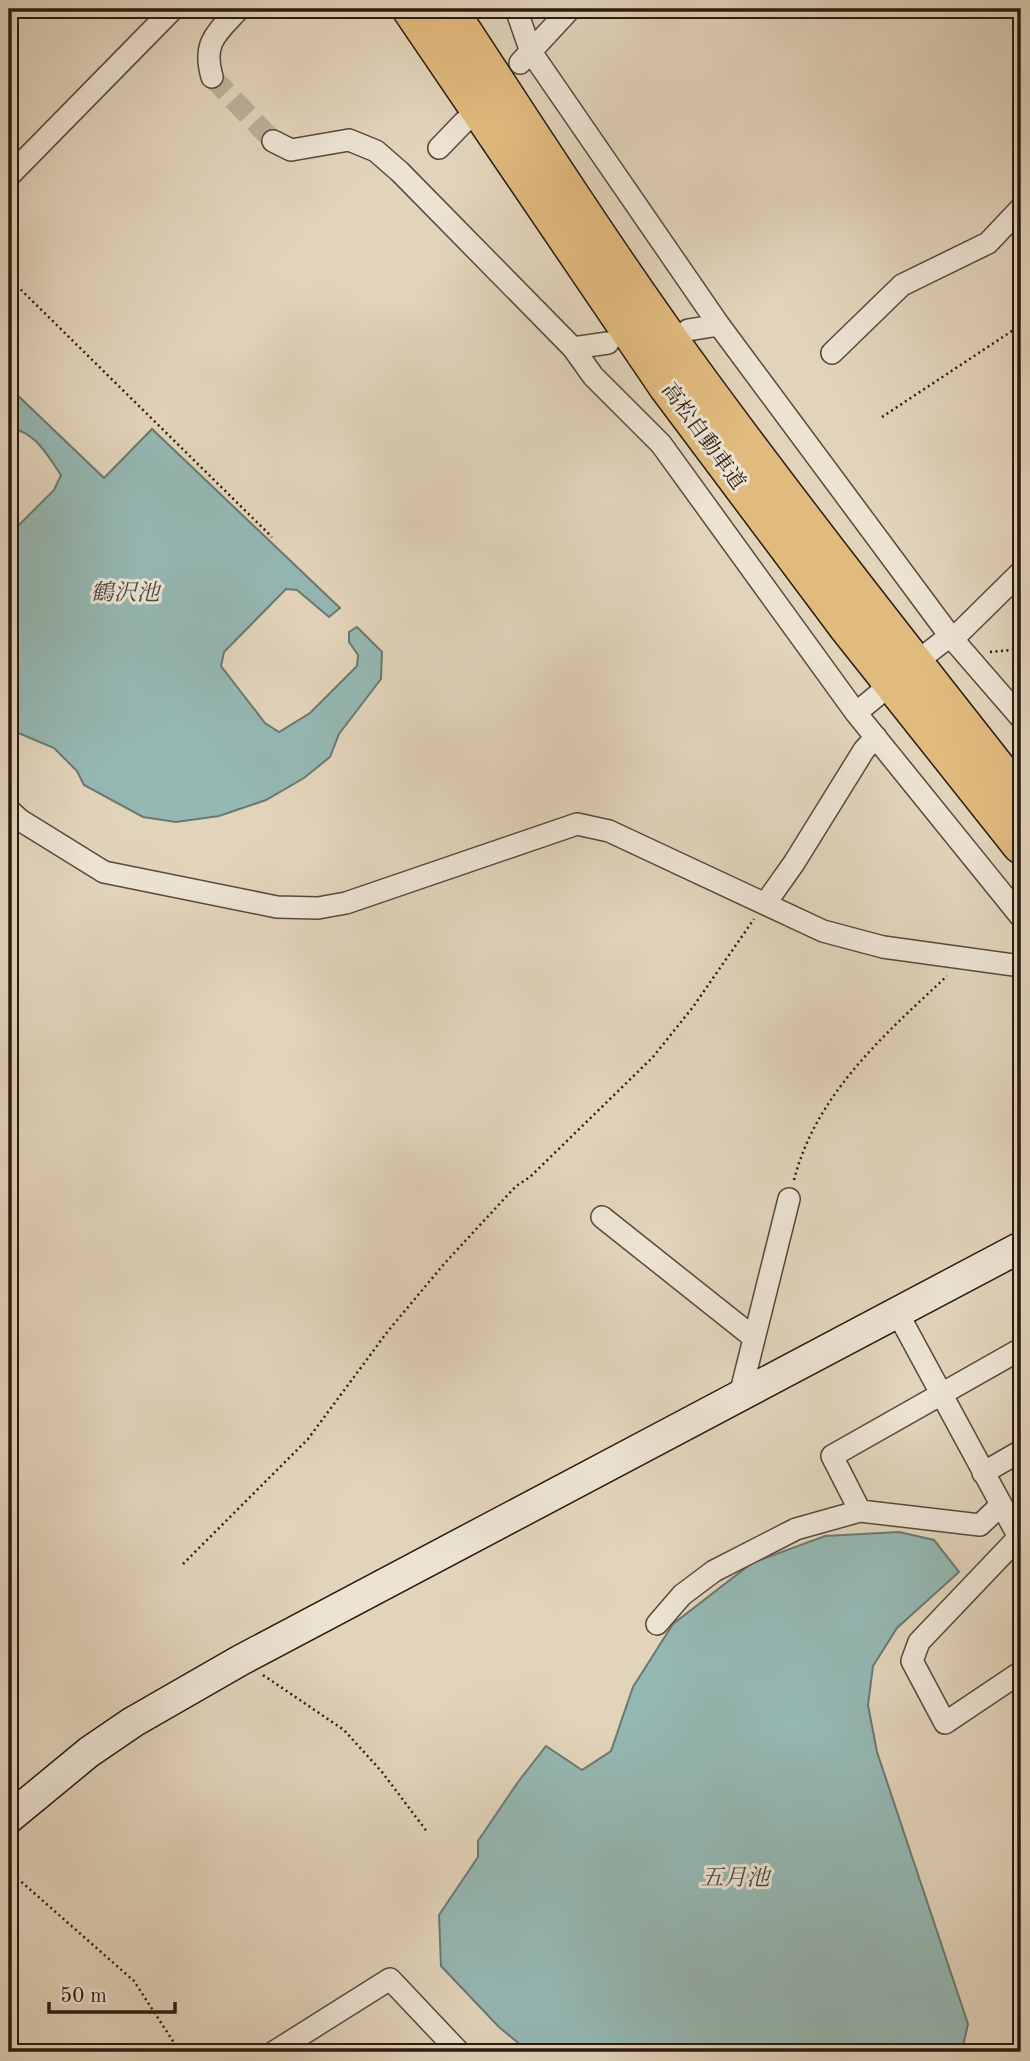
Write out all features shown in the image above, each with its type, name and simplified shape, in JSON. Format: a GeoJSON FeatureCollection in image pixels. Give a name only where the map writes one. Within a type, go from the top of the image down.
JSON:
{"type":"FeatureCollection","features":[{"type":"Feature","properties":{"kind":"highway","name":"高松自動車道"},"geometry":{"type":"LineString","coordinates":[[411,9],[668,387],[847,626],[1021,845]]}},
{"type":"Feature","properties":{"kind":"highway","name":"高松自動車道"},"geometry":{"type":"LineString","coordinates":[[448,9],[701,384],[870,607],[1021,799]]}},
{"type":"Feature","properties":{"kind":"street"},"geometry":{"type":"LineString","coordinates":[[9,176],[173,9]]}},
{"type":"Feature","properties":{"kind":"street"},"geometry":{"type":"LineString","coordinates":[[212,77],[207,60],[214,36],[239,9]]}},
{"type":"Feature","properties":{"kind":"street"},"geometry":{"type":"LineString","coordinates":[[516,9],[525,58],[951,638],[1021,718]]}},
{"type":"Feature","properties":{"kind":"street"},"geometry":{"type":"LineString","coordinates":[[525,58],[570,9]]}},
{"type":"Feature","properties":{"kind":"street"},"geometry":{"type":"LineString","coordinates":[[439,148],[464,122]]}},
{"type":"Feature","properties":{"kind":"street"},"geometry":{"type":"LineString","coordinates":[[273,141],[290,150],[349,140],[376,151],[400,172],[573,348],[593,376],[661,444],[856,713],[1021,918]]}},
{"type":"Feature","properties":{"kind":"street"},"geometry":{"type":"LineString","coordinates":[[832,353],[902,285],[988,243],[1021,208]]}},
{"type":"Feature","properties":{"kind":"street"},"geometry":{"type":"LineString","coordinates":[[688,330],[719,325]]}},
{"type":"Feature","properties":{"kind":"street"},"geometry":{"type":"LineString","coordinates":[[573,348],[608,343]]}},
{"type":"Feature","properties":{"kind":"street"},"geometry":{"type":"LineString","coordinates":[[928,653],[951,638],[1021,572]]}},
{"type":"Feature","properties":{"kind":"street"},"geometry":{"type":"LineString","coordinates":[[856,713],[879,694]]}},
{"type":"Feature","properties":{"kind":"street"},"geometry":{"type":"LineString","coordinates":[[765,904],[794,863],[864,750],[876,737]]}},
{"type":"Feature","properties":{"kind":"street"},"geometry":{"type":"LineString","coordinates":[[9,810],[20,820],[104,872],[277,907],[318,908],[346,903],[578,824],[609,831],[823,931],[883,947],[1021,966]]}},
{"type":"Feature","properties":{"kind":"street"},"geometry":{"type":"LineString","coordinates":[[740,1395],[789,1199]]}},
{"type":"Feature","properties":{"kind":"street"},"geometry":{"type":"LineString","coordinates":[[602,1217],[753,1337]]}},
{"type":"Feature","properties":{"kind":"street"},"geometry":{"type":"LineString","coordinates":[[9,1818],[89,1752],[133,1721],[241,1660],[1021,1247]]}},
{"type":"Feature","properties":{"kind":"street"},"geometry":{"type":"LineString","coordinates":[[897,1312],[1020,1539],[919,1642],[912,1661],[945,1723],[1021,1672]]}},
{"type":"Feature","properties":{"kind":"street"},"geometry":{"type":"LineString","coordinates":[[860,1511],[832,1456],[1021,1349]]}},
{"type":"Feature","properties":{"kind":"street"},"geometry":{"type":"LineString","coordinates":[[984,1473],[1021,1451]]}},
{"type":"Feature","properties":{"kind":"street"},"geometry":{"type":"LineString","coordinates":[[657,1624],[682,1595],[713,1571],[796,1529],[860,1511],[980,1525],[1001,1505]]}},
{"type":"Feature","properties":{"kind":"street"},"geometry":{"type":"LineString","coordinates":[[275,2052],[390,1979],[459,2052]]}},
{"type":"Feature","properties":{"kind":"path"},"geometry":{"type":"LineString","coordinates":[[9,278],[272,537]]}},
{"type":"Feature","properties":{"kind":"path"},"geometry":{"type":"LineString","coordinates":[[883,417],[1021,325]]}},
{"type":"Feature","properties":{"kind":"path"},"geometry":{"type":"LineString","coordinates":[[971,660],[988,652],[1021,649]]}},
{"type":"Feature","properties":{"kind":"path"},"geometry":{"type":"LineString","coordinates":[[183,1564],[308,1439],[388,1331],[444,1264],[516,1186],[530,1177],[653,1057],[693,1007],[765,904]]}},
{"type":"Feature","properties":{"kind":"path"},"geometry":{"type":"LineString","coordinates":[[789,1199],[796,1170],[829,1099],[864,1057],[964,959]]}},
{"type":"Feature","properties":{"kind":"path"},"geometry":{"type":"LineString","coordinates":[[241,1660],[344,1730],[382,1772],[428,1833]]}},
{"type":"Feature","properties":{"kind":"path"},"geometry":{"type":"LineString","coordinates":[[9,1871],[134,1981],[180,2052]]}},
{"type":"Feature","properties":{"kind":"water","name":"鶴沢池"},"geometry":{"type":"Polygon","coordinates":[[[10,388],[104,478],[152,429],[340,608],[329,617],[297,590],[286,589],[224,652],[221,666],[265,723],[279,732],[310,713],[357,666],[358,655],[349,642],[349,632],[357,627],[382,652],[381,679],[339,734],[330,757],[304,778],[266,800],[219,816],[176,822],[143,817],[84,785],[77,771],[54,748],[9,729],[9,535],[54,490],[61,475],[34,439],[9,427],[10,388]]]}},
{"type":"Feature","properties":{"kind":"water","name":"五月池"},"geometry":{"type":"Polygon","coordinates":[[[899,1532],[934,1540],[959,1572],[897,1628],[873,1666],[868,1705],[877,1752],[968,2024],[963,2046],[955,2052],[529,2052],[499,2027],[441,1966],[439,1915],[478,1857],[478,1841],[518,1782],[546,1746],[582,1770],[611,1751],[633,1687],[673,1624],[752,1563],[825,1536],[899,1532]]]}},
{"type":"Feature","properties":{"kind":"tunnel"},"geometry":{"type":"LineString","coordinates":[[212,77],[273,141]]}}]}
